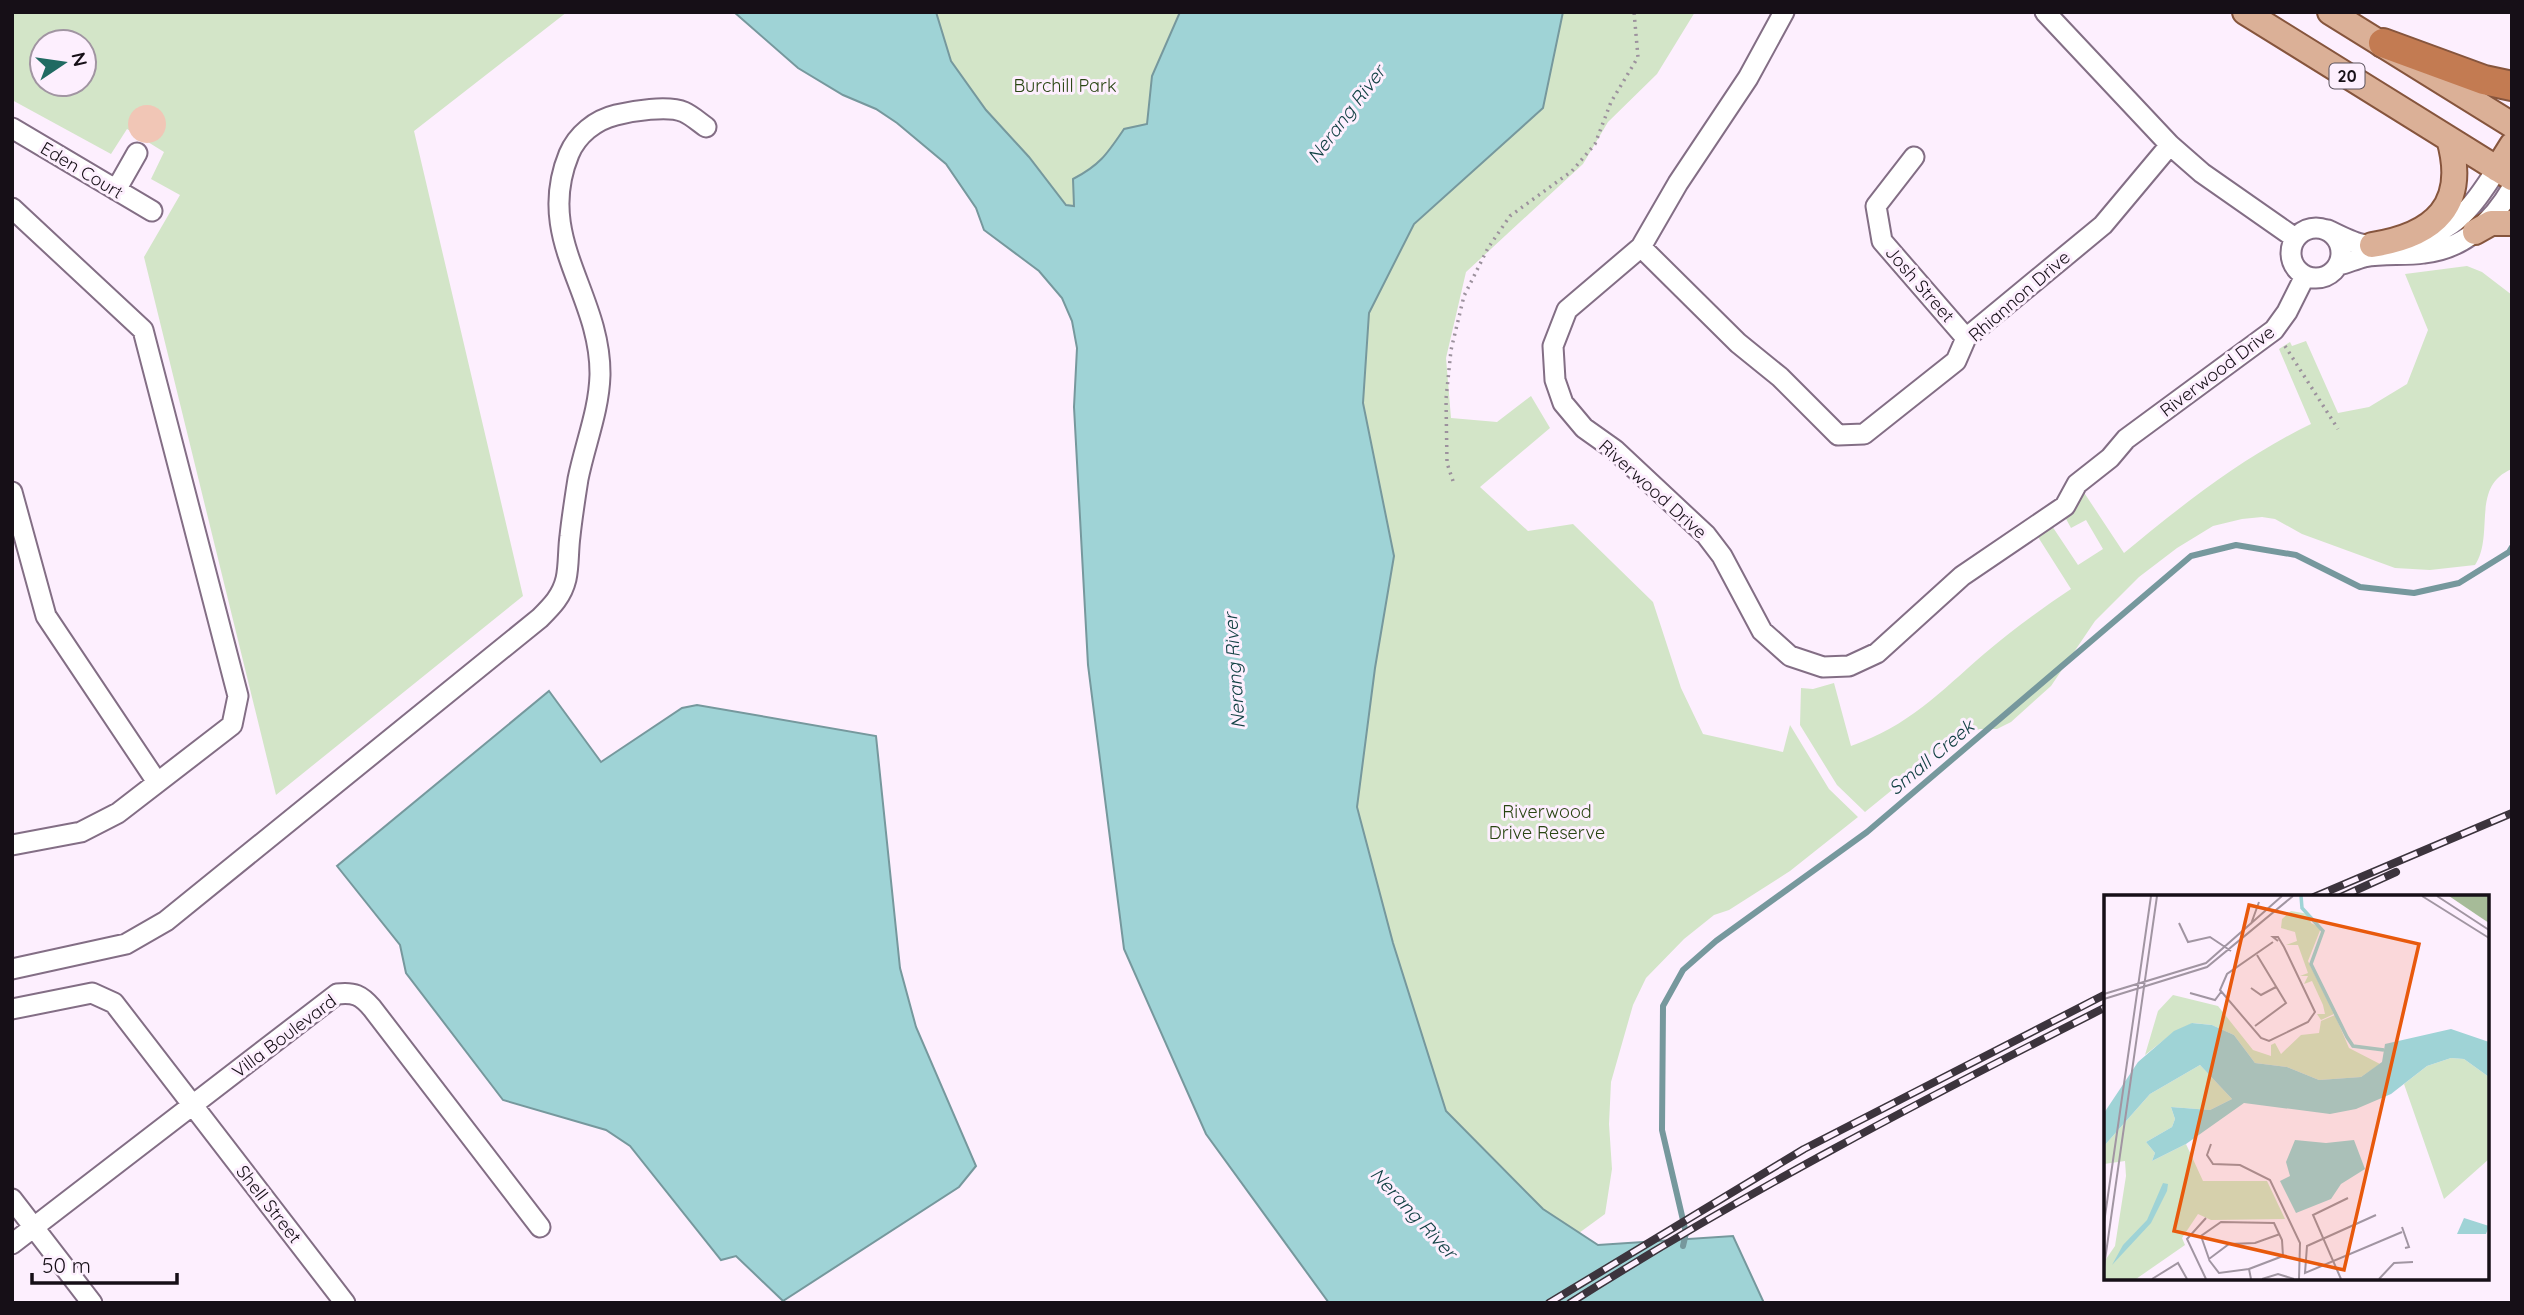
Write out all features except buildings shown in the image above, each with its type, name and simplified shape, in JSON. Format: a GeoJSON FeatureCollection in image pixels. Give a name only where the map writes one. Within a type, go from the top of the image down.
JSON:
{"type":"FeatureCollection","features":[{"type":"Feature","properties":{"kind":"highway"},"geometry":{"type":"LineString","coordinates":[[2383,43],[2484,80],[2512,86]]}},
{"type":"Feature","properties":{"kind":"main road","name":"20"},"geometry":{"type":"LineString","coordinates":[[2245,12],[2507,178]]}},
{"type":"Feature","properties":{"kind":"main road"},"geometry":{"type":"LineString","coordinates":[[2330,12],[2512,125]]}},
{"type":"Feature","properties":{"kind":"main road"},"geometry":{"type":"LineString","coordinates":[[2372,245],[2406,237],[2446,208],[2456,179],[2455,161],[2449,139]]}},
{"type":"Feature","properties":{"kind":"main road"},"geometry":{"type":"LineString","coordinates":[[2507,178],[2512,145]]}},
{"type":"Feature","properties":{"kind":"main road"},"geometry":{"type":"LineString","coordinates":[[2475,232],[2491,223],[2512,223]]}},
{"type":"Feature","properties":{"kind":"street","name":"Riverwood Drive"},"geometry":{"type":"LineString","coordinates":[[1784,12],[1748,78],[1678,183],[1641,247],[1567,310],[1553,346],[1555,380],[1563,403],[1584,428],[1615,450],[1706,535],[1722,556],[1762,631],[1790,656],[1823,667],[1849,666],[1877,653],[1962,576],[2065,506],[2077,484],[2110,458],[2126,439],[2274,330],[2287,312],[2305,276]]}},
{"type":"Feature","properties":{"kind":"street"},"geometry":{"type":"LineString","coordinates":[[2045,12],[2170,145],[2202,173],[2295,238]]}},
{"type":"Feature","properties":{"kind":"street"},"geometry":{"type":"LineString","coordinates":[[12,969],[126,944],[166,921],[540,618],[558,599],[566,578],[578,477],[595,413],[600,374],[596,340],[587,304],[571,268],[561,233],[557,206],[560,174],[572,147],[590,126],[611,116],[640,109],[682,111],[706,127]]}},
{"type":"Feature","properties":{"kind":"street","name":"Eden Court"},"geometry":{"type":"LineString","coordinates":[[12,128],[152,211]]}},
{"type":"Feature","properties":{"kind":"street","name":"Rhiannon Drive"},"geometry":{"type":"LineString","coordinates":[[1641,247],[1738,343],[1780,377],[1839,435],[1864,434],[1956,361],[1966,338],[2104,225],[2170,145]]}},
{"type":"Feature","properties":{"kind":"street"},"geometry":{"type":"LineString","coordinates":[[116,190],[137,153]]}},
{"type":"Feature","properties":{"kind":"street","name":"Josh Street"},"geometry":{"type":"LineString","coordinates":[[1914,157],[1876,206],[1882,241],[1966,338]]}},
{"type":"Feature","properties":{"kind":"street"},"geometry":{"type":"LineString","coordinates":[[2507,178],[2493,217],[2475,232],[2437,251],[2364,257],[2339,265],[2324,278],[2314,279],[2297,270],[2292,262],[2291,252],[2295,238],[2308,229],[2320,228],[2357,244],[2372,245],[2412,241],[2433,235],[2450,226],[2507,178]]}},
{"type":"Feature","properties":{"kind":"street"},"geometry":{"type":"LineString","coordinates":[[12,208],[143,330],[237,696],[232,724],[118,813],[81,832],[12,845]]}},
{"type":"Feature","properties":{"kind":"street"},"geometry":{"type":"LineString","coordinates":[[2328,230],[2340,246],[2339,265]]}},
{"type":"Feature","properties":{"kind":"street"},"geometry":{"type":"LineString","coordinates":[[12,492],[46,616],[157,782]]}},
{"type":"Feature","properties":{"kind":"street","name":"Villa Boulevard"},"geometry":{"type":"LineString","coordinates":[[12,1244],[338,994],[350,992],[362,996],[540,1227]]}},
{"type":"Feature","properties":{"kind":"street","name":"Shell Street"},"geometry":{"type":"LineString","coordinates":[[12,1009],[92,993],[114,1003],[345,1303]]}},
{"type":"Feature","properties":{"kind":"street"},"geometry":{"type":"LineString","coordinates":[[12,1199],[92,1303]]}},
{"type":"Feature","properties":{"kind":"path"},"geometry":{"type":"LineString","coordinates":[[1453,481],[1447,463],[1446,399],[1451,350],[1464,296],[1488,248],[1510,216],[1572,171],[1595,144],[1611,102],[1637,57],[1634,12]]}},
{"type":"Feature","properties":{"kind":"path"},"geometry":{"type":"LineString","coordinates":[[2274,330],[2339,429]]}},
{"type":"Feature","properties":{"kind":"green space"},"geometry":{"type":"Polygon","coordinates":[[[12,12],[567,12],[414,131],[523,596],[276,795],[144,257],[180,195],[151,179],[164,152],[127,129],[111,154],[12,100],[12,12]]]}},
{"type":"Feature","properties":{"kind":"green space","name":"Burchill Park"},"geometry":{"type":"Polygon","coordinates":[[[936,12],[1180,12],[1152,76],[1147,124],[1124,129],[1102,158],[1073,179],[1074,206],[1066,205],[1029,157],[986,110],[951,61],[936,12]]]}},
{"type":"Feature","properties":{"kind":"green space","name":"Riverwood Drive Reserve"},"geometry":{"type":"Polygon","coordinates":[[[1563,12],[1695,12],[1657,74],[1608,122],[1583,164],[1466,272],[1446,358],[1451,418],[1497,422],[1531,396],[1550,428],[1480,487],[1528,531],[1573,524],[1653,602],[1681,688],[1703,734],[1783,752],[1790,725],[1829,789],[1858,817],[1790,871],[1729,910],[1714,915],[1684,939],[1646,978],[1633,1005],[1611,1082],[1609,1124],[1612,1169],[1605,1214],[1579,1233],[1543,1209],[1445,1111],[1393,943],[1357,807],[1375,668],[1394,556],[1363,403],[1369,313],[1414,224],[1543,108],[1563,12]]]}},
{"type":"Feature","properties":{"kind":"green space"},"geometry":{"type":"Polygon","coordinates":[[[2467,266],[2482,272],[2512,295],[2512,469],[2499,477],[2491,487],[2485,512],[2481,553],[2475,565],[2430,570],[2395,568],[2302,534],[2275,519],[2262,517],[2213,526],[2177,548],[2139,577],[2095,621],[2051,686],[2011,722],[1997,729],[1980,729],[1965,733],[1926,757],[1903,781],[1865,812],[1837,785],[1800,725],[1801,688],[1813,689],[1834,683],[1851,746],[1890,729],[1923,707],[2005,637],[2071,589],[2038,537],[2052,526],[2078,565],[2103,549],[2086,520],[2071,528],[2065,517],[2070,515],[2083,491],[2124,553],[2237,467],[2311,424],[2279,349],[2290,342],[2292,346],[2306,341],[2338,413],[2369,407],[2407,384],[2428,330],[2405,274],[2467,266]]]}},
{"type":"Feature","properties":{"kind":"water","name":"Nerang River"},"geometry":{"type":"Polygon","coordinates":[[[734,12],[936,12],[951,61],[986,110],[1029,157],[1066,205],[1074,206],[1073,179],[1102,158],[1124,129],[1147,124],[1152,76],[1180,12],[1563,12],[1543,108],[1414,224],[1369,313],[1363,403],[1394,556],[1375,668],[1357,807],[1393,943],[1446,1111],[1543,1209],[1598,1245],[1733,1236],[1764,1303],[1329,1303],[1206,1134],[1124,949],[1088,665],[1074,407],[1077,348],[1072,321],[1062,298],[1039,271],[984,230],[976,208],[946,164],[876,109],[843,95],[798,68],[734,12]]]}},
{"type":"Feature","properties":{"kind":"water"},"geometry":{"type":"Polygon","coordinates":[[[549,691],[601,762],[682,708],[697,705],[876,736],[900,968],[916,1027],[976,1166],[959,1187],[783,1301],[736,1256],[721,1260],[630,1146],[606,1130],[503,1100],[406,973],[400,945],[337,866],[549,691]]]}},
{"type":"Feature","properties":{"kind":"waterway","name":"Small Creek"},"geometry":{"type":"LineString","coordinates":[[1683,1246],[1686,1233],[1662,1130],[1663,1006],[1683,970],[1716,941],[1867,832],[2191,556],[2236,545],[2296,555],[2360,587],[2414,593],[2459,583],[2509,552],[2512,547]]}},
{"type":"Feature","properties":{"kind":"railway"},"geometry":{"type":"LineString","coordinates":[[2319,895],[2512,813]]}},
{"type":"Feature","properties":{"kind":"railway"},"geometry":{"type":"LineString","coordinates":[[2345,895],[2396,872]]}},
{"type":"Feature","properties":{"kind":"railway"},"geometry":{"type":"LineString","coordinates":[[1549,1303],[1804,1149],[2104,995]]}},
{"type":"Feature","properties":{"kind":"railway"},"geometry":{"type":"LineString","coordinates":[[1570,1303],[1767,1186],[2104,1008]]}}]}
